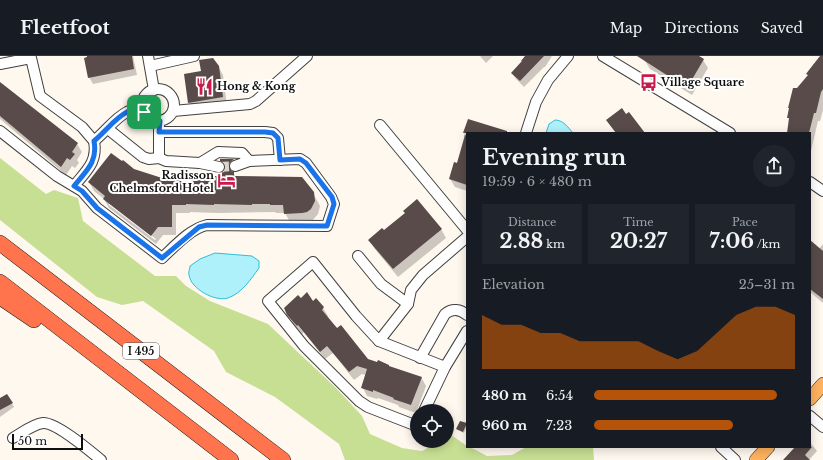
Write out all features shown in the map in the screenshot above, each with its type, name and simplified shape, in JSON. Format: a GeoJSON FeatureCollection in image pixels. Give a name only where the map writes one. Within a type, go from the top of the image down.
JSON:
{"type":"FeatureCollection","features":[{"type":"Feature","properties":{"kind":"highway","name":"I 495"},"geometry":{"type":"LineString","coordinates":[[0,243],[283,460]]}},
{"type":"Feature","properties":{"kind":"highway","name":"I 495"},"geometry":{"type":"LineString","coordinates":[[0,282],[231,460]]}},
{"type":"Feature","properties":{"kind":"highway"},"geometry":{"type":"LineString","coordinates":[[0,297],[178,420]]}},
{"type":"Feature","properties":{"kind":"main road"},"geometry":{"type":"LineString","coordinates":[[811,398],[823,384]]}},
{"type":"Feature","properties":{"kind":"main road"},"geometry":{"type":"LineString","coordinates":[[756,460],[767,448]]}},
{"type":"Feature","properties":{"kind":"street"},"geometry":{"type":"LineString","coordinates":[[154,90],[149,61],[194,56]]}},
{"type":"Feature","properties":{"kind":"street"},"geometry":{"type":"LineString","coordinates":[[173,111],[250,104],[256,101],[307,56]]}},
{"type":"Feature","properties":{"kind":"street"},"geometry":{"type":"LineString","coordinates":[[526,132],[536,102],[548,80],[568,56]]}},
{"type":"Feature","properties":{"kind":"street"},"geometry":{"type":"LineString","coordinates":[[603,56],[728,132]]}},
{"type":"Feature","properties":{"kind":"street"},"geometry":{"type":"LineString","coordinates":[[0,64],[31,58],[40,96],[82,127],[94,141],[94,160],[74,186]]}},
{"type":"Feature","properties":{"kind":"street"},"geometry":{"type":"LineString","coordinates":[[154,90],[164,91],[171,97],[174,106],[173,111],[168,118],[155,121],[147,116],[142,108],[142,103],[146,95],[154,90]]}},
{"type":"Feature","properties":{"kind":"street"},"geometry":{"type":"LineString","coordinates":[[94,141],[108,129],[117,118],[129,111],[142,108]]}},
{"type":"Feature","properties":{"kind":"street"},"geometry":{"type":"LineString","coordinates":[[159,158],[160,121]]}},
{"type":"Feature","properties":{"kind":"street"},"geometry":{"type":"LineString","coordinates":[[380,125],[466,229]]}},
{"type":"Feature","properties":{"kind":"street"},"geometry":{"type":"LineString","coordinates":[[108,129],[143,157],[149,159],[159,158],[166,161],[200,163],[219,167]]}},
{"type":"Feature","properties":{"kind":"street"},"geometry":{"type":"LineString","coordinates":[[0,132],[57,176],[82,191],[97,208],[162,258],[199,227],[207,225],[327,226],[334,204],[332,197],[306,163],[300,159],[249,161],[235,166]]}},
{"type":"Feature","properties":{"kind":"street"},"geometry":{"type":"LineString","coordinates":[[159,132],[273,133],[278,138],[280,160]]}},
{"type":"Feature","properties":{"kind":"street"},"geometry":{"type":"LineString","coordinates":[[200,163],[218,152],[242,153],[249,161]]}},
{"type":"Feature","properties":{"kind":"street"},"geometry":{"type":"LineString","coordinates":[[811,183],[823,190]]}},
{"type":"Feature","properties":{"kind":"street"},"geometry":{"type":"LineString","coordinates":[[379,340],[408,304],[411,290],[423,275],[466,238]]}},
{"type":"Feature","properties":{"kind":"street"},"geometry":{"type":"LineString","coordinates":[[358,256],[381,284],[408,304]]}},
{"type":"Feature","properties":{"kind":"street"},"geometry":{"type":"LineString","coordinates":[[410,423],[368,407],[359,401],[304,346],[268,301],[313,262],[356,316],[379,340],[445,367]]}},
{"type":"Feature","properties":{"kind":"street"},"geometry":{"type":"LineString","coordinates":[[420,358],[448,311],[458,309],[466,313]]}},
{"type":"Feature","properties":{"kind":"street"},"geometry":{"type":"LineString","coordinates":[[427,404],[445,367],[466,334]]}},
{"type":"Feature","properties":{"kind":"street"},"geometry":{"type":"LineString","coordinates":[[811,417],[823,427]]}},
{"type":"Feature","properties":{"kind":"street"},"geometry":{"type":"LineString","coordinates":[[12,438],[38,424],[49,423],[58,427],[101,460]]}},
{"type":"Feature","properties":{"kind":"street"},"geometry":{"type":"LineString","coordinates":[[722,448],[735,460]]}},
{"type":"Feature","properties":{"kind":"green space"},"geometry":{"type":"Polygon","coordinates":[[[0,158],[46,194],[54,190],[78,198],[83,221],[155,276],[176,276],[186,286],[210,301],[268,324],[336,388],[362,416],[370,434],[402,448],[422,451],[428,448],[454,448],[454,437],[466,445],[466,448],[472,448],[487,456],[512,455],[524,448],[593,448],[594,460],[345,460],[339,444],[275,397],[226,372],[214,351],[143,301],[122,305],[97,297],[0,220],[0,158]]]}},
{"type":"Feature","properties":{"kind":"water"},"geometry":{"type":"Polygon","coordinates":[[[555,120],[558,120],[567,126],[572,132],[546,132],[549,124],[555,120]]]}},
{"type":"Feature","properties":{"kind":"water"},"geometry":{"type":"Polygon","coordinates":[[[215,253],[252,256],[259,261],[259,268],[249,281],[238,293],[228,298],[217,298],[204,293],[194,285],[189,275],[190,266],[200,259],[215,253]]]}},
{"type":"Feature","properties":{"kind":"building"},"geometry":{"type":"Polygon","coordinates":[[[87,56],[132,56],[134,69],[88,78],[84,58],[87,56]]]}},
{"type":"Feature","properties":{"kind":"building"},"geometry":{"type":"Polygon","coordinates":[[[525,56],[544,56],[520,81],[511,73],[525,56]]]}},
{"type":"Feature","properties":{"kind":"building"},"geometry":{"type":"Polygon","coordinates":[[[637,56],[699,56],[704,59],[687,88],[637,56]]]}},
{"type":"Feature","properties":{"kind":"building"},"geometry":{"type":"Polygon","coordinates":[[[820,56],[823,56],[823,89],[816,113],[814,113],[809,132],[787,132],[789,118],[787,118],[788,108],[793,88],[797,88],[808,75],[806,74],[820,56]]]}},
{"type":"Feature","properties":{"kind":"building","name":"Hong & Kong"},"geometry":{"type":"Polygon","coordinates":[[[213,58],[219,66],[223,97],[188,103],[184,74],[201,71],[199,60],[213,58]]]}},
{"type":"Feature","properties":{"kind":"building"},"geometry":{"type":"Polygon","coordinates":[[[0,82],[78,143],[72,152],[75,154],[70,160],[67,158],[61,167],[0,116],[0,82]]]}},
{"type":"Feature","properties":{"kind":"building"},"geometry":{"type":"Polygon","coordinates":[[[622,108],[626,114],[629,112],[644,132],[615,132],[606,120],[622,108]]]}},
{"type":"Feature","properties":{"kind":"building"},"geometry":{"type":"Polygon","coordinates":[[[468,119],[507,131],[507,132],[463,133],[468,119]]]}},
{"type":"Feature","properties":{"kind":"building"},"geometry":{"type":"Polygon","coordinates":[[[465,135],[466,185],[449,179],[454,162],[457,163],[465,135]]]}},
{"type":"Feature","properties":{"kind":"building"},"geometry":{"type":"Polygon","coordinates":[[[111,153],[134,169],[162,178],[175,177],[175,173],[185,173],[186,177],[220,176],[220,173],[224,172],[225,165],[220,161],[220,159],[234,159],[229,165],[231,171],[234,172],[234,176],[302,177],[314,192],[315,201],[311,209],[307,212],[284,214],[283,205],[172,205],[172,227],[158,227],[151,236],[103,199],[105,196],[88,182],[111,153]]]}},
{"type":"Feature","properties":{"kind":"building"},"geometry":{"type":"Polygon","coordinates":[[[417,199],[442,229],[393,269],[368,240],[382,228],[384,230],[405,213],[403,211],[417,199]]]}},
{"type":"Feature","properties":{"kind":"building"},"geometry":{"type":"Polygon","coordinates":[[[811,241],[823,251],[823,299],[811,290],[811,241]]]}},
{"type":"Feature","properties":{"kind":"building"},"geometry":{"type":"Polygon","coordinates":[[[307,292],[313,301],[316,298],[324,307],[322,310],[337,328],[341,325],[368,359],[377,362],[378,360],[389,366],[422,377],[411,404],[393,399],[394,398],[373,390],[373,392],[361,388],[367,369],[357,366],[349,372],[327,346],[320,352],[298,325],[297,326],[287,315],[284,308],[298,295],[301,298],[307,292]]]}},
{"type":"Feature","properties":{"kind":"building"},"geometry":{"type":"Polygon","coordinates":[[[7,394],[13,403],[0,410],[0,398],[7,394]]]}},
{"type":"Feature","properties":{"kind":"building"},"geometry":{"type":"Polygon","coordinates":[[[460,421],[466,423],[463,432],[456,429],[460,421]]]}},
{"type":"Feature","properties":{"kind":"building"},"geometry":{"type":"Polygon","coordinates":[[[812,447],[805,455],[810,460],[783,460],[794,448],[812,447]]]}},
{"type":"Feature","properties":{"kind":"tunnel"},"geometry":{"type":"LineString","coordinates":[[219,167],[235,166]]}},
{"type":"Feature","properties":{"kind":"place","name":"Village Square"},"geometry":{"type":"Point","coordinates":[648,82]}},
{"type":"Feature","properties":{"kind":"place","name":"Hong & Kong"},"geometry":{"type":"Point","coordinates":[204,86]}},
{"type":"Feature","properties":{"kind":"place","name":"Radisson Chelmsford Hotel"},"geometry":{"type":"Point","coordinates":[227,181]}},
{"type":"Feature","properties":{"kind":"route"},"geometry":{"type":"LineString","coordinates":[[142,108],[144,112],[150,119],[160,121],[159,132],[273,133],[278,138],[280,146],[280,160],[300,159],[306,163],[332,197],[334,204],[327,226],[207,225],[199,227],[162,258],[97,208],[82,191],[74,186],[94,160],[94,141],[108,129],[117,118],[129,111],[142,108]]}}]}
